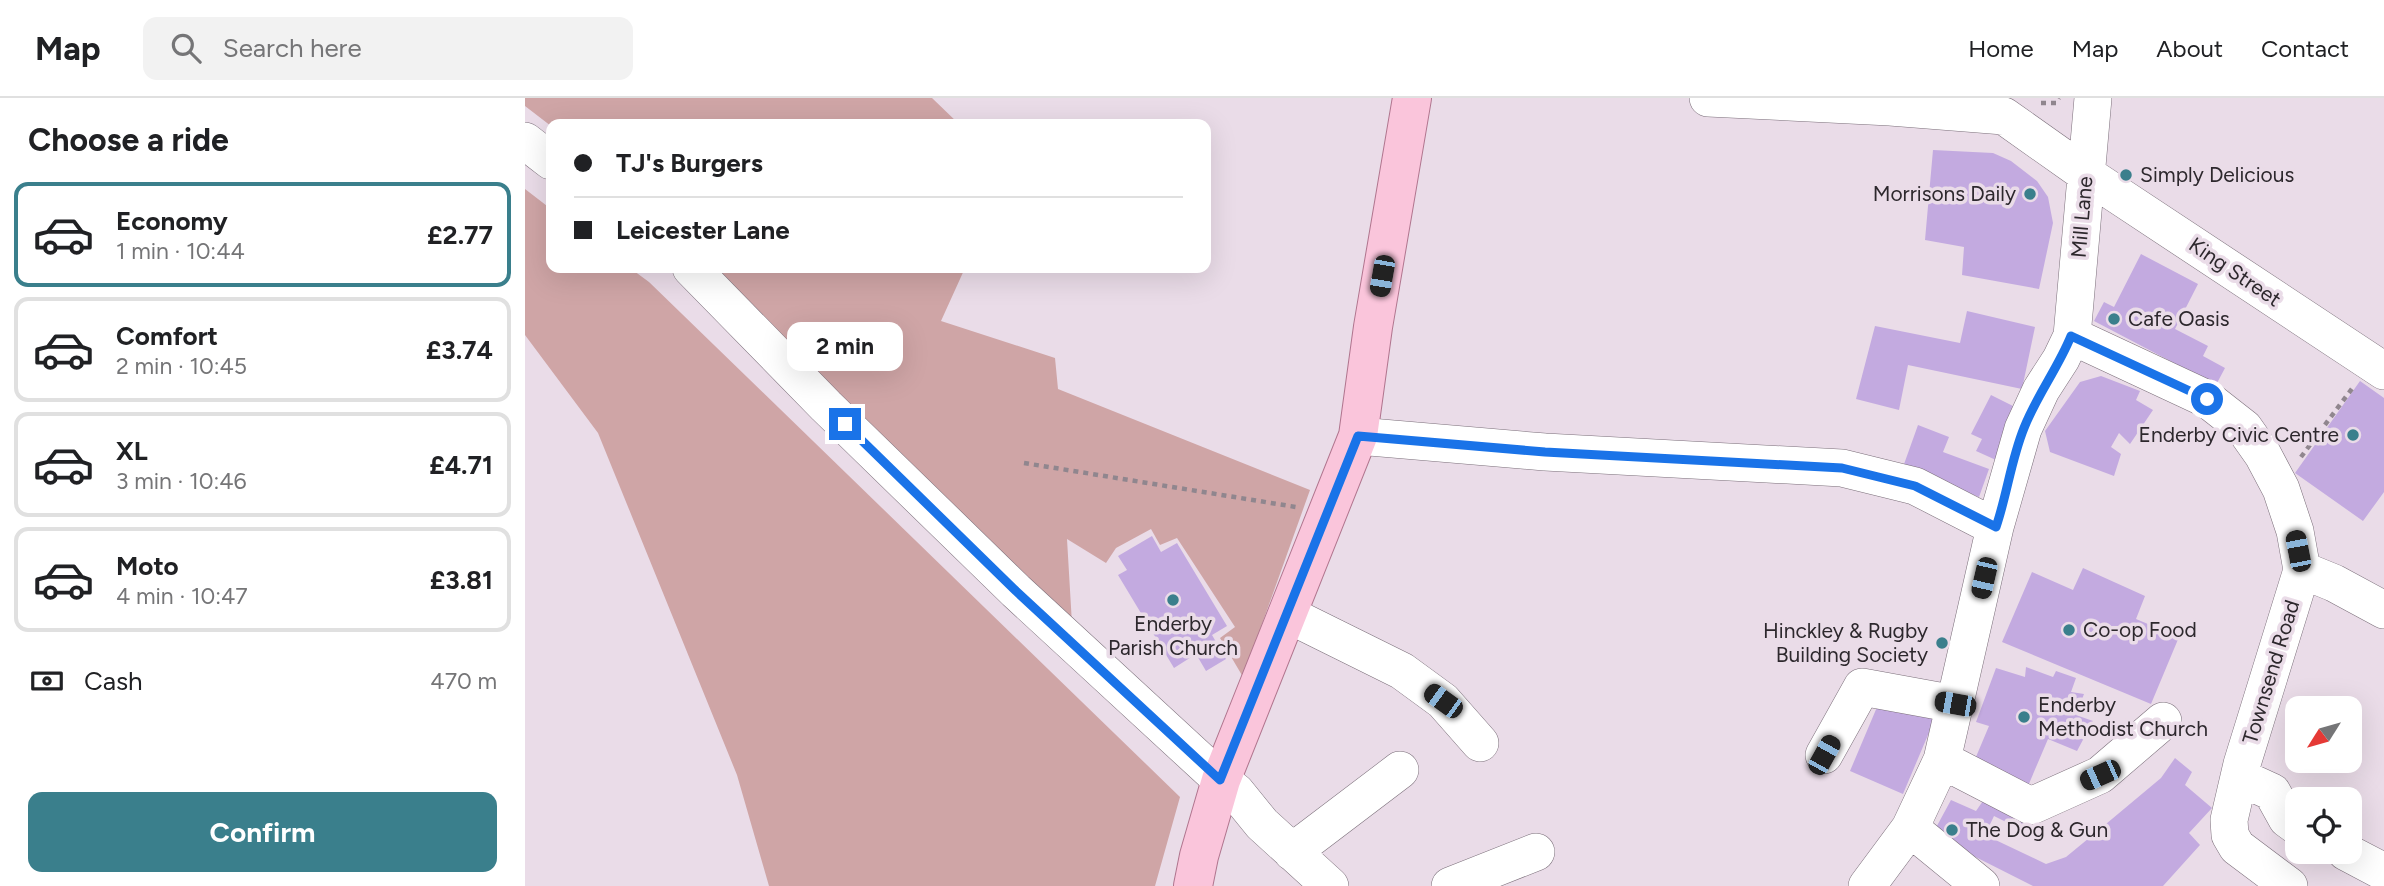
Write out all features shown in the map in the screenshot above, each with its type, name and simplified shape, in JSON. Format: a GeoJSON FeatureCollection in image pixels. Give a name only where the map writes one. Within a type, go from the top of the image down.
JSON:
{"type":"FeatureCollection","features":[{"type":"Feature","properties":{"kind":"main road"},"geometry":{"type":"LineString","coordinates":[[1193,886],[1220,780],[1358,436],[1373,327],[1412,98]]}},
{"type":"Feature","properties":{"kind":"street","name":"King Street"},"geometry":{"type":"LineString","coordinates":[[1708,98],[1982,106],[2004,116],[2086,174],[2378,367]]}},
{"type":"Feature","properties":{"kind":"street","name":"Mill Lane"},"geometry":{"type":"LineString","coordinates":[[2071,336],[2093,98]]}},
{"type":"Feature","properties":{"kind":"street"},"geometry":{"type":"LineString","coordinates":[[525,141],[546,157]]}},
{"type":"Feature","properties":{"kind":"street"},"geometry":{"type":"LineString","coordinates":[[696,273],[826,406],[1016,591],[1236,792],[1262,824],[1330,886]]}},
{"type":"Feature","properties":{"kind":"street"},"geometry":{"type":"LineString","coordinates":[[1867,886],[1910,828],[1942,760],[1996,527],[2023,429],[2071,336]]}},
{"type":"Feature","properties":{"kind":"street","name":"Townsend Road"},"geometry":{"type":"LineString","coordinates":[[2071,336],[2207,399],[2244,428],[2263,455],[2279,486],[2295,531],[2302,570],[2239,777],[2229,820],[2230,835],[2245,854],[2289,886]]}},
{"type":"Feature","properties":{"kind":"street"},"geometry":{"type":"LineString","coordinates":[[1358,436],[1545,452],[1842,468],[1915,486],[1996,527]]}},
{"type":"Feature","properties":{"kind":"street"},"geometry":{"type":"LineString","coordinates":[[2302,570],[2334,583],[2384,610]]}},
{"type":"Feature","properties":{"kind":"street"},"geometry":{"type":"LineString","coordinates":[[1287,614],[1402,671],[1443,701],[1480,743]]}},
{"type":"Feature","properties":{"kind":"street"},"geometry":{"type":"LineString","coordinates":[[1824,755],[1862,687],[1955,704]]}},
{"type":"Feature","properties":{"kind":"street"},"geometry":{"type":"LineString","coordinates":[[1942,760],[2031,806],[2100,775],[2163,721]]}},
{"type":"Feature","properties":{"kind":"street"},"geometry":{"type":"LineString","coordinates":[[1291,852],[1401,770]]}},
{"type":"Feature","properties":{"kind":"street"},"geometry":{"type":"LineString","coordinates":[[2239,777],[2272,792],[2285,815]]}},
{"type":"Feature","properties":{"kind":"street"},"geometry":{"type":"LineString","coordinates":[[1910,828],[1981,886]]}},
{"type":"Feature","properties":{"kind":"street"},"geometry":{"type":"LineString","coordinates":[[1450,886],[1536,852]]}},
{"type":"Feature","properties":{"kind":"street"},"geometry":{"type":"LineString","coordinates":[[2362,860],[2384,872]]}},
{"type":"Feature","properties":{"kind":"path"},"geometry":{"type":"LineString","coordinates":[[2279,486],[2378,367]]}},
{"type":"Feature","properties":{"kind":"path"},"geometry":{"type":"LineString","coordinates":[[1024,463],[1328,512]]}},
{"type":"Feature","properties":{"kind":"shaded area"},"geometry":{"type":"Polygon","coordinates":[[[525,98],[932,98],[954,119],[546,119],[546,122],[525,106],[525,98]]]}},
{"type":"Feature","properties":{"kind":"shaded area"},"geometry":{"type":"Polygon","coordinates":[[[525,189],[546,205],[546,273],[637,273],[649,282],[1180,797],[1155,886],[769,886],[737,775],[598,433],[525,335],[525,189]]]}},
{"type":"Feature","properties":{"kind":"shaded area"},"geometry":{"type":"Polygon","coordinates":[[[714,273],[963,273],[941,321],[1055,358],[1058,389],[1310,490],[1243,677],[1220,638],[1235,627],[1177,538],[1160,545],[1151,529],[1116,548],[1106,563],[1067,539],[1072,624],[714,273]]]}},
{"type":"Feature","properties":{"kind":"building"},"geometry":{"type":"Polygon","coordinates":[[[1933,150],[1993,153],[2011,161],[2037,181],[2048,197],[2053,223],[2039,289],[1962,275],[1964,247],[1925,240],[1933,150]]]}},
{"type":"Feature","properties":{"kind":"building"},"geometry":{"type":"Polygon","coordinates":[[[2141,254],[2198,284],[2175,329],[2208,346],[2203,356],[2225,368],[2216,385],[2094,321],[2104,302],[2114,307],[2141,254]]]}},
{"type":"Feature","properties":{"kind":"building"},"geometry":{"type":"Polygon","coordinates":[[[1967,311],[2035,327],[2022,389],[1908,365],[1899,410],[1856,399],[1875,326],[1960,343],[1967,311]]]}},
{"type":"Feature","properties":{"kind":"building"},"geometry":{"type":"Polygon","coordinates":[[[2101,376],[2140,391],[2136,400],[2153,410],[2130,444],[2119,433],[2111,447],[2121,454],[2114,476],[2050,452],[2045,431],[2080,382],[2101,376]]]}},
{"type":"Feature","properties":{"kind":"building","name":"Enderby Civic Centre"},"geometry":{"type":"Polygon","coordinates":[[[2360,381],[2384,398],[2384,492],[2363,521],[2295,473],[2360,381]]]}},
{"type":"Feature","properties":{"kind":"building"},"geometry":{"type":"Polygon","coordinates":[[[1991,395],[2021,410],[1996,460],[1976,451],[1982,439],[1971,434],[1991,395]]]}},
{"type":"Feature","properties":{"kind":"building"},"geometry":{"type":"Polygon","coordinates":[[[1918,425],[1949,437],[1943,452],[1989,469],[1979,497],[1903,467],[1918,425]]]}},
{"type":"Feature","properties":{"kind":"building","name":"Enderby Parish Church"},"geometry":{"type":"Polygon","coordinates":[[[1152,536],[1161,552],[1177,543],[1227,626],[1212,635],[1226,659],[1206,671],[1196,654],[1174,668],[1118,575],[1127,570],[1118,556],[1152,536]]]}},
{"type":"Feature","properties":{"kind":"building","name":"Co-op Food"},"geometry":{"type":"Polygon","coordinates":[[[2083,568],[2145,596],[2136,619],[2179,637],[2151,704],[2002,642],[2032,572],[2073,590],[2083,568]]]}},
{"type":"Feature","properties":{"kind":"building"},"geometry":{"type":"Polygon","coordinates":[[[2026,667],[2053,677],[2056,671],[2076,678],[2071,692],[2084,694],[2076,715],[2093,721],[2077,751],[2048,739],[2028,786],[1973,764],[1989,726],[1976,722],[1996,668],[2025,677],[2026,667]]]}},
{"type":"Feature","properties":{"kind":"building"},"geometry":{"type":"Polygon","coordinates":[[[1880,700],[1936,716],[1903,794],[1850,771],[1880,700]]]}},
{"type":"Feature","properties":{"kind":"building"},"geometry":{"type":"Polygon","coordinates":[[[2175,758],[2192,772],[2185,785],[2212,808],[2189,833],[2200,845],[2163,886],[2033,886],[1932,835],[1951,800],[1976,811],[1985,798],[2030,820],[2022,830],[1994,816],[1985,835],[2046,864],[2066,857],[2161,778],[2175,758]]]}},
{"type":"Feature","properties":{"kind":"place","name":"Simply Delicious"},"geometry":{"type":"Point","coordinates":[2126,175]}},
{"type":"Feature","properties":{"kind":"place","name":"Morrisons Daily"},"geometry":{"type":"Point","coordinates":[2030,194]}},
{"type":"Feature","properties":{"kind":"place","name":"Cafe Oasis"},"geometry":{"type":"Point","coordinates":[2114,319]}},
{"type":"Feature","properties":{"kind":"place","name":"Enderby Civic Centre"},"geometry":{"type":"Point","coordinates":[2353,435]}},
{"type":"Feature","properties":{"kind":"place","name":"Enderby Parish Church"},"geometry":{"type":"Point","coordinates":[1173,600]}},
{"type":"Feature","properties":{"kind":"place","name":"Co-op Food"},"geometry":{"type":"Point","coordinates":[2069,630]}},
{"type":"Feature","properties":{"kind":"place","name":"Hinckley & Rugby Building Society"},"geometry":{"type":"Point","coordinates":[1942,643]}},
{"type":"Feature","properties":{"kind":"place","name":"Enderby Methodist Church"},"geometry":{"type":"Point","coordinates":[2024,717]}},
{"type":"Feature","properties":{"kind":"place","name":"The Dog & Gun"},"geometry":{"type":"Point","coordinates":[1952,830]}},
{"type":"Feature","properties":{"kind":"route"},"geometry":{"type":"LineString","coordinates":[[845,424],[1016,591],[1220,780],[1358,436],[1545,452],[1842,468],[1915,486],[1996,527],[2023,429],[2071,336],[2207,399]]}}]}
